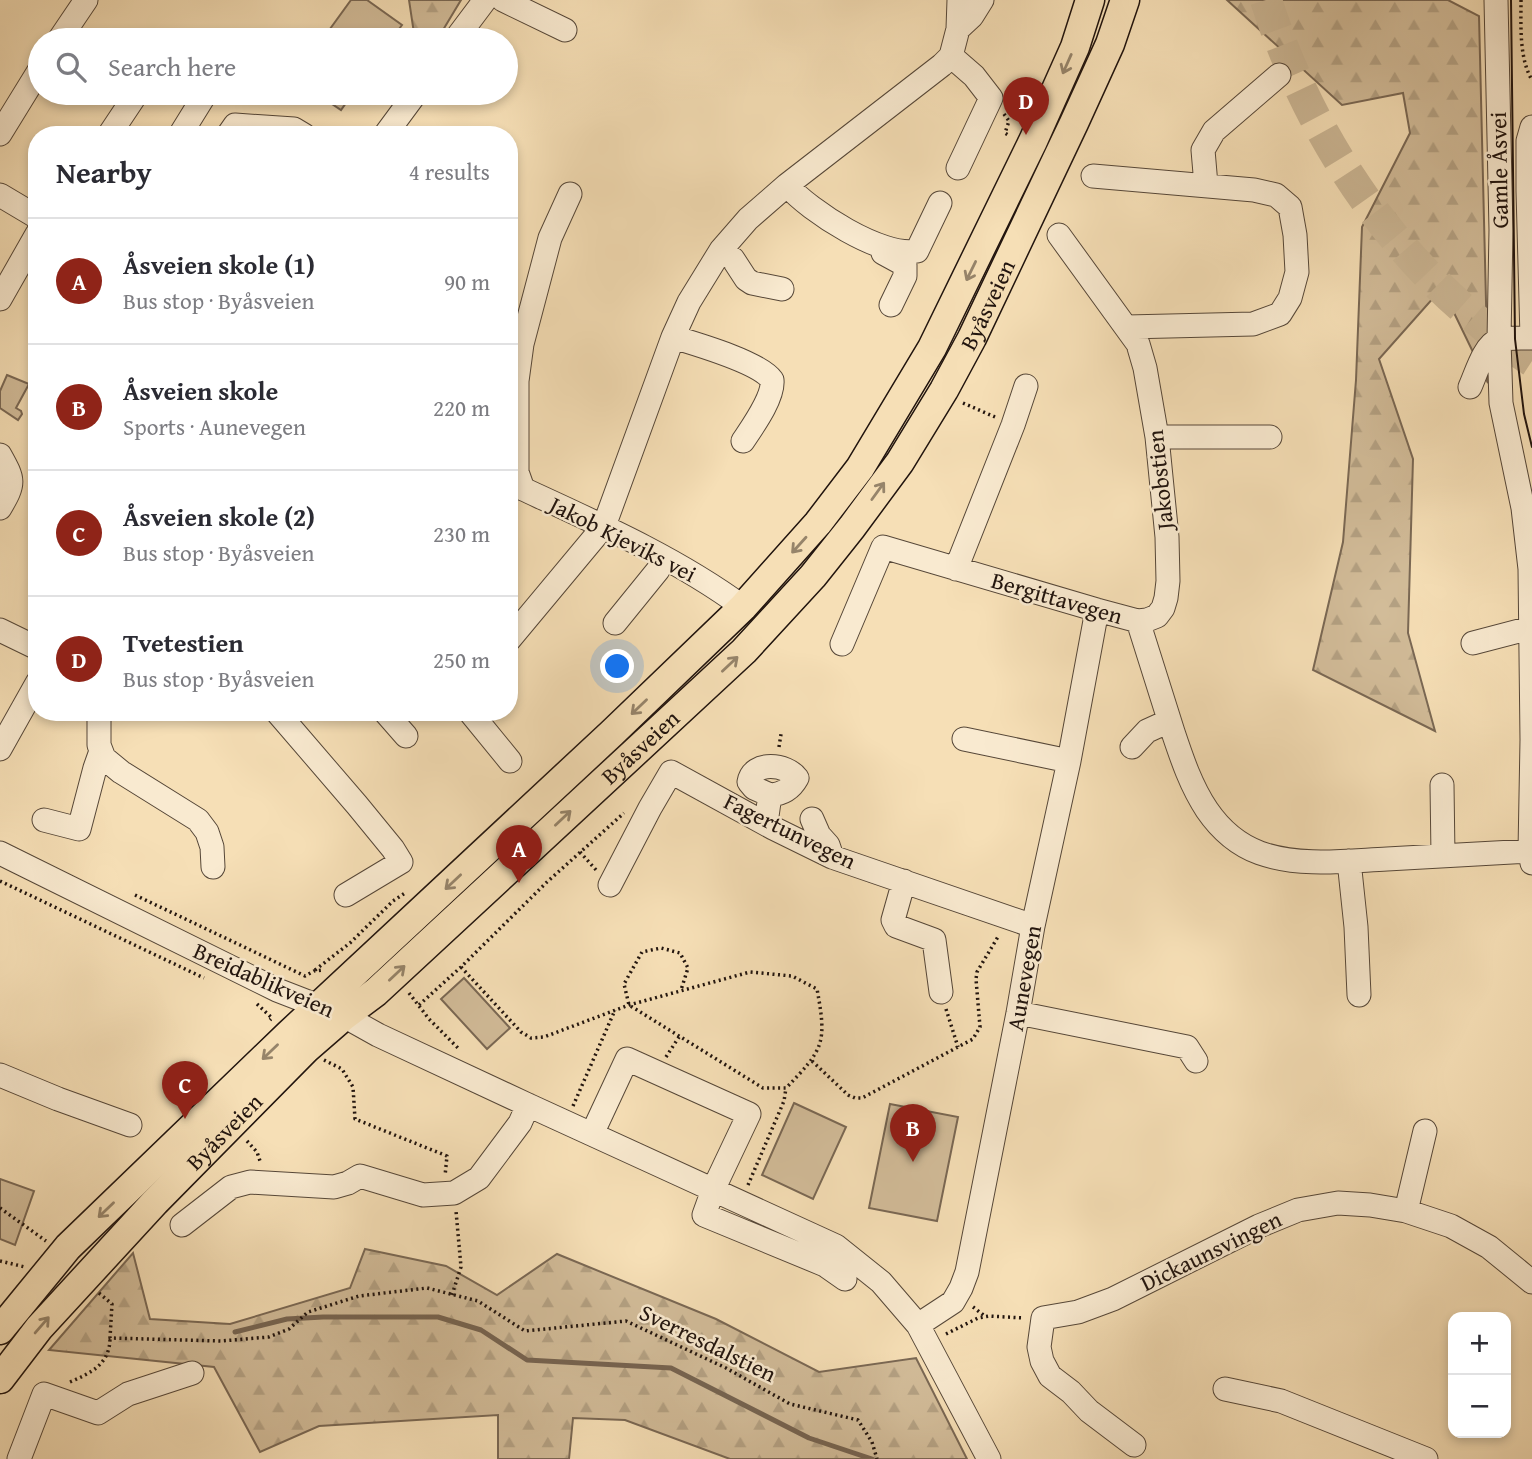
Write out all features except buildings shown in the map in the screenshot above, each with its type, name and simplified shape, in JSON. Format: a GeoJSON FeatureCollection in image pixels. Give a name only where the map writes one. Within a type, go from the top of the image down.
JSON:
{"type":"FeatureCollection","features":[{"type":"Feature","properties":{"kind":"main road","name":"Byåsveien"},"geometry":{"type":"LineString","coordinates":[[0,1331],[68,1247],[332,1011],[592,752],[743,607],[818,523],[860,468],[932,348],[1033,141],[1074,47],[1090,0]]}},
{"type":"Feature","properties":{"kind":"main road","name":"Byåsveien"},"geometry":{"type":"LineString","coordinates":[[0,1379],[39,1328],[155,1202],[306,1049],[332,1011],[376,992],[744,651],[813,576],[900,462],[944,390],[972,338],[1074,123],[1110,44],[1125,0]]}},
{"type":"Feature","properties":{"kind":"street"},"geometry":{"type":"LineString","coordinates":[[67,28],[86,0]]}},
{"type":"Feature","properties":{"kind":"street"},"geometry":{"type":"LineString","coordinates":[[464,28],[485,0]]}},
{"type":"Feature","properties":{"kind":"street"},"geometry":{"type":"LineString","coordinates":[[503,0],[565,30]]}},
{"type":"Feature","properties":{"kind":"street"},"geometry":{"type":"LineString","coordinates":[[518,629],[604,526],[673,337],[689,302],[721,250],[748,219],[787,185],[951,57],[958,29],[959,0]]}},
{"type":"Feature","properties":{"kind":"street"},"geometry":{"type":"LineString","coordinates":[[958,29],[972,16],[982,0]]}},
{"type":"Feature","properties":{"kind":"street","name":"Gamle Åsvei"},"geometry":{"type":"LineString","coordinates":[[1496,0],[1501,230],[1501,403],[1523,508],[1531,569],[1531,857]]}},
{"type":"Feature","properties":{"kind":"street"},"geometry":{"type":"LineString","coordinates":[[951,57],[974,76],[991,98],[958,167]]}},
{"type":"Feature","properties":{"kind":"street"},"geometry":{"type":"LineString","coordinates":[[1206,185],[1202,150],[1214,131],[1279,75]]}},
{"type":"Feature","properties":{"kind":"street"},"geometry":{"type":"LineString","coordinates":[[0,134],[6,104],[28,81]]}},
{"type":"Feature","properties":{"kind":"street"},"geometry":{"type":"LineString","coordinates":[[115,126],[129,105]]}},
{"type":"Feature","properties":{"kind":"street"},"geometry":{"type":"LineString","coordinates":[[186,126],[199,105]]}},
{"type":"Feature","properties":{"kind":"street"},"geometry":{"type":"LineString","coordinates":[[392,126],[407,105]]}},
{"type":"Feature","properties":{"kind":"street","name":"Gamle Åsvei"},"geometry":{"type":"LineString","coordinates":[[1499,340],[1532,338],[1528,191],[1528,141],[1532,127]]}},
{"type":"Feature","properties":{"kind":"street"},"geometry":{"type":"LineString","coordinates":[[1093,176],[1254,190],[1276,195],[1290,207],[1297,272],[1290,298],[1280,314],[1253,324],[1127,327]]}},
{"type":"Feature","properties":{"kind":"street"},"geometry":{"type":"LineString","coordinates":[[787,185],[796,196],[829,219],[880,247],[911,253],[917,251],[940,203]]}},
{"type":"Feature","properties":{"kind":"street"},"geometry":{"type":"LineString","coordinates":[[518,374],[522,344],[550,238],[570,194]]}},
{"type":"Feature","properties":{"kind":"street"},"geometry":{"type":"LineString","coordinates":[[0,195],[28,212]]}},
{"type":"Feature","properties":{"kind":"street","name":"Jakobstien"},"geometry":{"type":"LineString","coordinates":[[1059,234],[1138,344],[1145,368],[1157,437],[1167,537],[1168,581],[1163,608],[1157,615],[1138,621]]}},
{"type":"Feature","properties":{"kind":"street"},"geometry":{"type":"LineString","coordinates":[[880,247],[883,253],[905,265],[905,276],[891,305]]}},
{"type":"Feature","properties":{"kind":"street"},"geometry":{"type":"LineString","coordinates":[[0,299],[28,250]]}},
{"type":"Feature","properties":{"kind":"street"},"geometry":{"type":"LineString","coordinates":[[721,250],[733,259],[746,279],[782,289]]}},
{"type":"Feature","properties":{"kind":"street"},"geometry":{"type":"LineString","coordinates":[[673,337],[726,354],[763,371],[772,380],[772,389],[743,441]]}},
{"type":"Feature","properties":{"kind":"street"},"geometry":{"type":"LineString","coordinates":[[1470,387],[1480,362],[1490,346],[1499,340]]}},
{"type":"Feature","properties":{"kind":"street"},"geometry":{"type":"LineString","coordinates":[[956,569],[1026,386]]}},
{"type":"Feature","properties":{"kind":"street"},"geometry":{"type":"LineString","coordinates":[[1157,437],[1270,436]]}},
{"type":"Feature","properties":{"kind":"street"},"geometry":{"type":"LineString","coordinates":[[0,455],[11,474],[12,487],[0,508]]}},
{"type":"Feature","properties":{"kind":"street","name":"Jakob Kjeviks vei"},"geometry":{"type":"LineString","coordinates":[[518,482],[687,570],[743,607]]}},
{"type":"Feature","properties":{"kind":"street","name":"Bergittavegen"},"geometry":{"type":"LineString","coordinates":[[842,644],[883,547],[1138,621],[1169,721],[1195,789],[1220,826],[1237,842],[1256,852],[1291,860],[1531,857]]}},
{"type":"Feature","properties":{"kind":"street"},"geometry":{"type":"LineString","coordinates":[[615,623],[658,570],[664,558]]}},
{"type":"Feature","properties":{"kind":"street","name":"Aunevegen"},"geometry":{"type":"LineString","coordinates":[[918,1325],[953,1302],[967,1272],[1097,610]]}},
{"type":"Feature","properties":{"kind":"street"},"geometry":{"type":"LineString","coordinates":[[1474,643],[1530,628]]}},
{"type":"Feature","properties":{"kind":"street"},"geometry":{"type":"LineString","coordinates":[[0,630],[28,644]]}},
{"type":"Feature","properties":{"kind":"street"},"geometry":{"type":"LineString","coordinates":[[0,749],[28,699]]}},
{"type":"Feature","properties":{"kind":"street"},"geometry":{"type":"LineString","coordinates":[[99,721],[99,745],[104,758],[121,772],[198,820],[207,832],[212,847],[213,867]]}},
{"type":"Feature","properties":{"kind":"street"},"geometry":{"type":"LineString","coordinates":[[285,721],[357,805],[401,862],[346,895]]}},
{"type":"Feature","properties":{"kind":"street"},"geometry":{"type":"LineString","coordinates":[[393,721],[406,736]]}},
{"type":"Feature","properties":{"kind":"street"},"geometry":{"type":"LineString","coordinates":[[477,721],[510,761]]}},
{"type":"Feature","properties":{"kind":"street"},"geometry":{"type":"LineString","coordinates":[[1132,747],[1147,731],[1169,721]]}},
{"type":"Feature","properties":{"kind":"street"},"geometry":{"type":"LineString","coordinates":[[964,739],[1069,761]]}},
{"type":"Feature","properties":{"kind":"street"},"geometry":{"type":"LineString","coordinates":[[44,820],[79,829],[101,751]]}},
{"type":"Feature","properties":{"kind":"street","name":"Fagertunvegen"},"geometry":{"type":"LineString","coordinates":[[602,877],[650,808],[671,772],[832,857],[1033,926]]}},
{"type":"Feature","properties":{"kind":"street"},"geometry":{"type":"LineString","coordinates":[[1441,785],[1443,856]]}},
{"type":"Feature","properties":{"kind":"street"},"geometry":{"type":"LineString","coordinates":[[766,823],[770,795]]}},
{"type":"Feature","properties":{"kind":"street"},"geometry":{"type":"LineString","coordinates":[[812,819],[832,857]]}},
{"type":"Feature","properties":{"kind":"street","name":"Breidablikveien"},"geometry":{"type":"LineString","coordinates":[[0,853],[277,990],[332,1011],[528,1105],[836,1246],[881,1282],[918,1325],[989,1459]]}},
{"type":"Feature","properties":{"kind":"street"},"geometry":{"type":"LineString","coordinates":[[1349,861],[1359,995]]}},
{"type":"Feature","properties":{"kind":"street"},"geometry":{"type":"LineString","coordinates":[[904,881],[893,920],[896,926],[934,940],[941,992]]}},
{"type":"Feature","properties":{"kind":"street"},"geometry":{"type":"LineString","coordinates":[[1018,1013],[1187,1047],[1196,1061]]}},
{"type":"Feature","properties":{"kind":"street"},"geometry":{"type":"LineString","coordinates":[[592,1134],[627,1059],[749,1114],[713,1190],[696,1212],[825,1265],[845,1279]]}},
{"type":"Feature","properties":{"kind":"street"},"geometry":{"type":"LineString","coordinates":[[0,1075],[58,1100],[130,1125]]}},
{"type":"Feature","properties":{"kind":"street"},"geometry":{"type":"LineString","coordinates":[[182,1225],[231,1187],[250,1182],[334,1187],[348,1184],[360,1176],[423,1195],[454,1193],[479,1178],[520,1123],[528,1105]]}},
{"type":"Feature","properties":{"kind":"street"},"geometry":{"type":"LineString","coordinates":[[1406,1211],[1425,1131]]}},
{"type":"Feature","properties":{"kind":"street","name":"Dickaunsvingen"},"geometry":{"type":"LineString","coordinates":[[1043,1318],[1078,1312],[1112,1299],[1259,1226],[1298,1210],[1338,1203],[1406,1211],[1451,1226],[1489,1247],[1532,1282]]}},
{"type":"Feature","properties":{"kind":"street"},"geometry":{"type":"LineString","coordinates":[[1043,1318],[1039,1347],[1049,1376],[1071,1392],[1088,1411],[1134,1445]]}},
{"type":"Feature","properties":{"kind":"street"},"geometry":{"type":"LineString","coordinates":[[19,1459],[44,1394],[98,1413],[128,1394],[192,1373]]}},
{"type":"Feature","properties":{"kind":"street"},"geometry":{"type":"LineString","coordinates":[[1225,1389],[1281,1401],[1426,1459]]}},
{"type":"Feature","properties":{"kind":"path"},"geometry":{"type":"LineString","coordinates":[[1521,0],[1526,70],[1532,80]]}},
{"type":"Feature","properties":{"kind":"path"},"geometry":{"type":"LineString","coordinates":[[1007,127],[1005,133],[1012,137]]}},
{"type":"Feature","properties":{"kind":"path"},"geometry":{"type":"LineString","coordinates":[[964,403],[1013,425]]}},
{"type":"Feature","properties":{"kind":"path"},"geometry":{"type":"LineString","coordinates":[[419,1005],[547,882],[635,803],[650,808]]}},
{"type":"Feature","properties":{"kind":"path"},"geometry":{"type":"LineString","coordinates":[[580,852],[602,877]]}},
{"type":"Feature","properties":{"kind":"path"},"geometry":{"type":"LineString","coordinates":[[542,877],[547,882]]}},
{"type":"Feature","properties":{"kind":"path"},"geometry":{"type":"LineString","coordinates":[[0,881],[212,981]]}},
{"type":"Feature","properties":{"kind":"path"},"geometry":{"type":"LineString","coordinates":[[314,971],[409,890]]}},
{"type":"Feature","properties":{"kind":"path"},"geometry":{"type":"LineString","coordinates":[[134,895],[305,976]]}},
{"type":"Feature","properties":{"kind":"path"},"geometry":{"type":"LineString","coordinates":[[812,1061],[848,1095],[862,1098],[973,1039],[980,1027],[976,979],[978,972],[1010,918]]}},
{"type":"Feature","properties":{"kind":"path"},"geometry":{"type":"LineString","coordinates":[[681,990],[688,968],[680,953],[661,948],[642,952],[624,984],[629,1005],[763,1088],[786,1088]]}},
{"type":"Feature","properties":{"kind":"path"},"geometry":{"type":"LineString","coordinates":[[461,967],[521,1032],[531,1038],[544,1037],[629,1005],[750,972],[792,976],[817,989],[823,1020],[821,1042],[812,1061],[786,1088],[784,1101],[747,1187]]}},
{"type":"Feature","properties":{"kind":"path"},"geometry":{"type":"LineString","coordinates":[[941,992],[958,1047]]}},
{"type":"Feature","properties":{"kind":"path"},"geometry":{"type":"LineString","coordinates":[[256,1002],[272,1018]]}},
{"type":"Feature","properties":{"kind":"path"},"geometry":{"type":"LineString","coordinates":[[572,1108],[615,1010]]}},
{"type":"Feature","properties":{"kind":"path"},"geometry":{"type":"LineString","coordinates":[[662,1065],[679,1036]]}},
{"type":"Feature","properties":{"kind":"path"},"geometry":{"type":"LineString","coordinates":[[323,1059],[342,1069],[353,1087],[355,1119],[447,1156],[444,1194]]}},
{"type":"Feature","properties":{"kind":"path"},"geometry":{"type":"LineString","coordinates":[[246,1140],[257,1152],[268,1182]]}},
{"type":"Feature","properties":{"kind":"path"},"geometry":{"type":"LineString","coordinates":[[0,1208],[47,1242]]}},
{"type":"Feature","properties":{"kind":"path"},"geometry":{"type":"LineString","coordinates":[[452,1295],[461,1268],[457,1229]]}},
{"type":"Feature","properties":{"kind":"path"},"geometry":{"type":"LineString","coordinates":[[1,1262],[27,1267]]}},
{"type":"Feature","properties":{"kind":"path","name":"Sverresdalstien"},"geometry":{"type":"LineString","coordinates":[[110,1338],[221,1341],[269,1338],[289,1329],[308,1312],[359,1296],[427,1288],[478,1301],[524,1331],[626,1321],[726,1368],[790,1404],[858,1420],[872,1442],[877,1459]]}},
{"type":"Feature","properties":{"kind":"path"},"geometry":{"type":"LineString","coordinates":[[44,1394],[86,1375],[102,1363],[110,1349],[112,1304],[97,1291]]}},
{"type":"Feature","properties":{"kind":"path"},"geometry":{"type":"LineString","coordinates":[[946,1334],[978,1318],[989,1316],[1043,1318]]}},
{"type":"Feature","properties":{"kind":"green space"},"geometry":{"type":"Polygon","coordinates":[[[351,0],[367,0],[402,25],[400,28],[331,28],[351,0]]]}},
{"type":"Feature","properties":{"kind":"green space"},"geometry":{"type":"Polygon","coordinates":[[[409,0],[461,0],[444,28],[413,28],[409,0]]]}},
{"type":"Feature","properties":{"kind":"green space"},"geometry":{"type":"Polygon","coordinates":[[[1227,0],[1448,0],[1479,16],[1488,383],[1442,288],[1379,359],[1413,459],[1408,633],[1435,731],[1313,670],[1343,542],[1356,380],[1362,227],[1410,133],[1403,93],[1342,105],[1227,0]]]}},
{"type":"Feature","properties":{"kind":"green space"},"geometry":{"type":"Polygon","coordinates":[[[7,375],[28,384],[16,408],[22,414],[18,420],[0,408],[0,391],[7,375]]]}},
{"type":"Feature","properties":{"kind":"green space"},"geometry":{"type":"Polygon","coordinates":[[[464,978],[510,1028],[487,1049],[441,999],[464,978]]]}},
{"type":"Feature","properties":{"kind":"green space"},"geometry":{"type":"Polygon","coordinates":[[[794,1103],[846,1127],[813,1199],[762,1175],[794,1103]]]}},
{"type":"Feature","properties":{"kind":"green space"},"geometry":{"type":"Polygon","coordinates":[[[890,1104],[958,1117],[937,1221],[869,1208],[890,1104]]]}},
{"type":"Feature","properties":{"kind":"green space"},"geometry":{"type":"Polygon","coordinates":[[[0,1179],[34,1191],[15,1245],[0,1239],[0,1179]]]}},
{"type":"Feature","properties":{"kind":"green space"},"geometry":{"type":"Polygon","coordinates":[[[365,1249],[446,1266],[497,1295],[557,1254],[716,1319],[819,1372],[916,1358],[967,1459],[730,1459],[625,1420],[573,1418],[569,1459],[498,1459],[498,1415],[319,1426],[260,1452],[214,1367],[49,1350],[133,1253],[150,1319],[230,1324],[350,1288],[365,1249]]]}},
{"type":"Feature","properties":{"kind":"waterway"},"geometry":{"type":"LineString","coordinates":[[235,1332],[287,1319],[438,1317],[481,1330],[527,1360],[671,1368],[809,1438],[872,1459]]}},
{"type":"Feature","properties":{"kind":"tunnel"},"geometry":{"type":"LineString","coordinates":[[1266,0],[1285,54],[1309,106],[1368,204],[1404,249],[1443,290],[1486,328],[1532,361]]}},
{"type":"Feature","properties":{"kind":"tram line"},"geometry":{"type":"LineString","coordinates":[[1511,0],[1515,339],[1524,414],[1532,447]]}},
{"type":"Feature","properties":{"kind":"place","name":"Tvetestien"},"geometry":{"type":"Point","coordinates":[1026,135]}},
{"type":"Feature","properties":{"kind":"place","name":"Åsveien skole (1)"},"geometry":{"type":"Point","coordinates":[519,883]}},
{"type":"Feature","properties":{"kind":"place","name":"Åsveien skole (2)"},"geometry":{"type":"Point","coordinates":[185,1119]}},
{"type":"Feature","properties":{"kind":"place","name":"Åsveien skole"},"geometry":{"type":"Point","coordinates":[913,1162]}}]}
